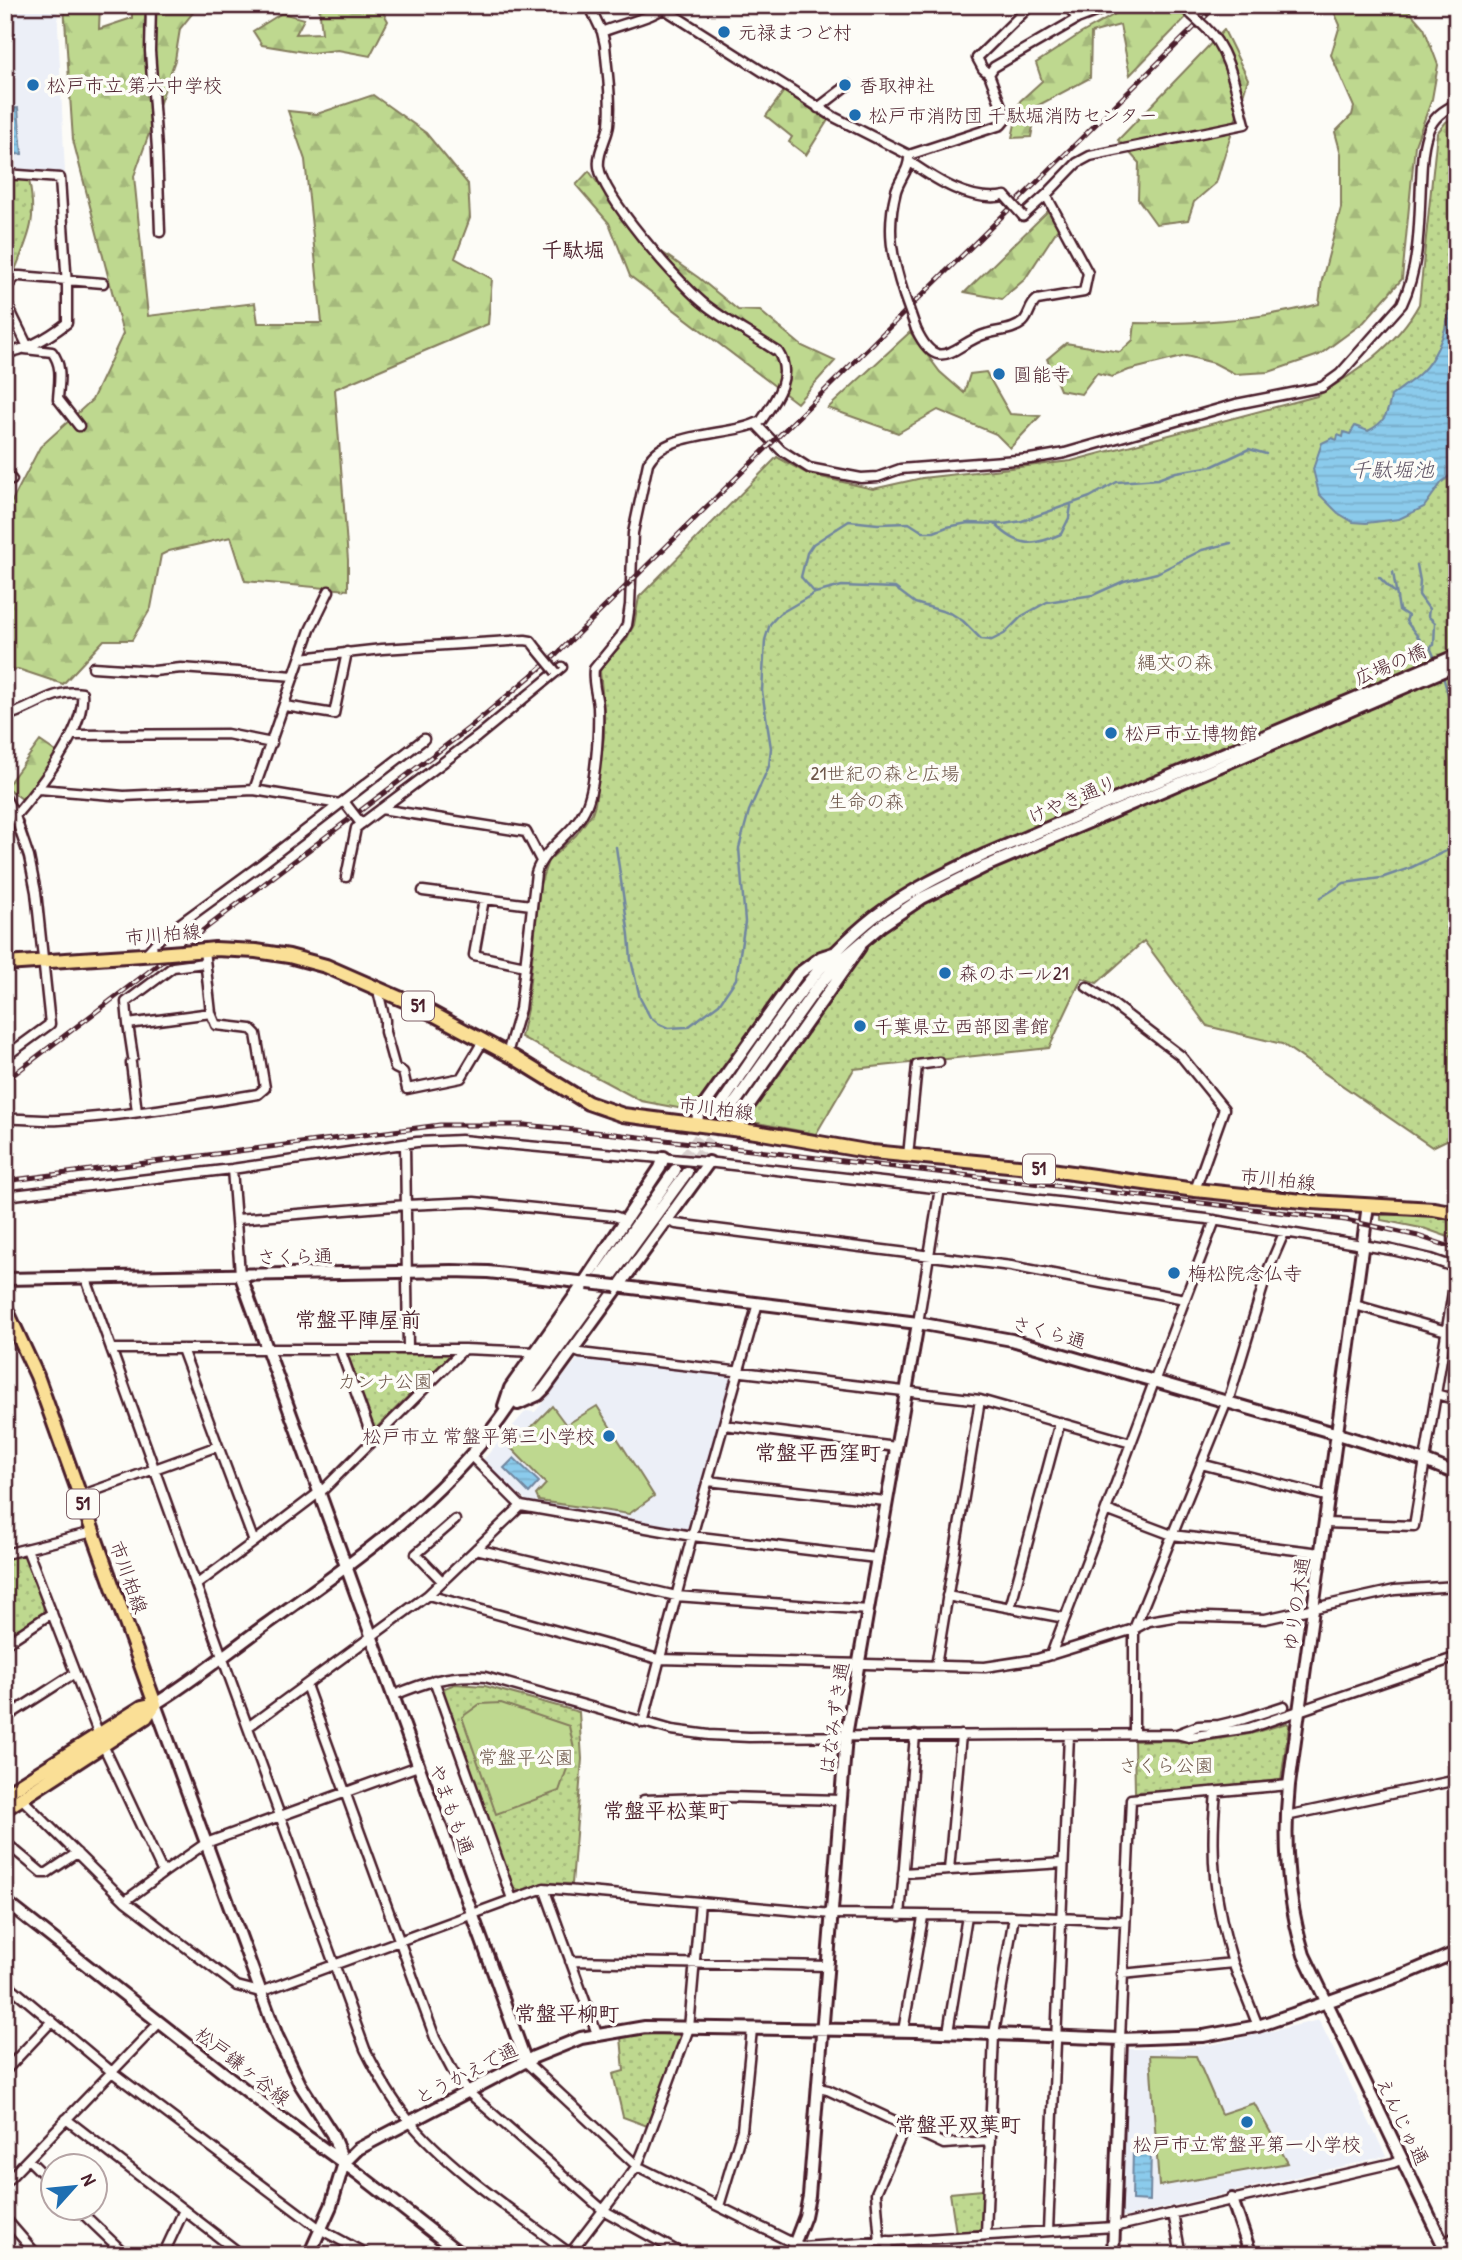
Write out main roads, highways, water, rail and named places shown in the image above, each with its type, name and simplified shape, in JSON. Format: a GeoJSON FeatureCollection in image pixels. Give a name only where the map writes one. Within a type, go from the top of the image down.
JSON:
{"type":"FeatureCollection","features":[{"type":"Feature","properties":{"kind":"main road","name":"市川柏線"},"geometry":{"type":"LineString","coordinates":[[5,964],[256,951],[306,960],[422,1008],[507,1054],[588,1103],[606,1111],[642,1119],[739,1130],[908,1156],[1029,1167],[1195,1190],[1457,1213]]}},
{"type":"Feature","properties":{"kind":"main road","name":"市川柏線"},"geometry":{"type":"LineString","coordinates":[[5,1307],[37,1376],[155,1703],[142,1707],[101,1740],[11,1791]]}},
{"type":"Feature","properties":{"kind":"main road"},"geometry":{"type":"LineString","coordinates":[[5,1810],[11,1791]]}},
{"type":"Feature","properties":{"kind":"water"},"geometry":{"type":"Polygon","coordinates":[[[18,108],[22,154],[5,155],[5,109],[18,108]]]}},
{"type":"Feature","properties":{"kind":"water","name":"千駄堀池"},"geometry":{"type":"Polygon","coordinates":[[[1457,201],[1457,470],[1442,482],[1424,507],[1399,519],[1353,522],[1338,513],[1319,494],[1313,469],[1322,443],[1332,438],[1337,440],[1338,435],[1343,437],[1344,432],[1350,434],[1355,426],[1368,431],[1378,425],[1387,413],[1391,396],[1417,376],[1435,353],[1450,309],[1453,279],[1452,225],[1457,201]]]}},
{"type":"Feature","properties":{"kind":"water"},"geometry":{"type":"Polygon","coordinates":[[[514,1458],[539,1482],[529,1493],[504,1468],[514,1458]]]}},
{"type":"Feature","properties":{"kind":"water"},"geometry":{"type":"Polygon","coordinates":[[[1133,2146],[1151,2146],[1150,2201],[1132,2200],[1133,2146]]]}},
{"type":"Feature","properties":{"kind":"waterway"},"geometry":{"type":"LineString","coordinates":[[815,593],[801,577],[807,553],[813,544],[849,521],[909,523],[923,532],[934,532],[968,523],[1004,524],[1022,521],[1090,497],[1117,482],[1158,479],[1176,472],[1213,466],[1249,449],[1266,454]]}},
{"type":"Feature","properties":{"kind":"waterway"},"geometry":{"type":"LineString","coordinates":[[995,524],[1018,541],[1042,541],[1061,534],[1069,518],[1071,506]]}},
{"type":"Feature","properties":{"kind":"waterway"},"geometry":{"type":"LineString","coordinates":[[616,847],[631,960],[640,998],[650,1017],[659,1024],[668,1028],[688,1027],[719,1004],[736,979],[745,922],[739,848],[749,811],[769,766],[771,748],[762,691],[765,640],[770,624],[779,614],[815,593],[842,586],[895,588],[915,603],[952,614],[981,639],[992,640],[1004,634],[1022,616],[1047,602],[1093,595],[1124,581],[1157,573],[1202,550],[1231,543]]}},
{"type":"Feature","properties":{"kind":"waterway"},"geometry":{"type":"LineString","coordinates":[[1417,565],[1419,595],[1429,609],[1428,616],[1435,623],[1434,645],[1430,647]]}},
{"type":"Feature","properties":{"kind":"waterway"},"geometry":{"type":"LineString","coordinates":[[1393,572],[1399,610],[1408,616],[1406,621],[1427,649],[1430,647],[1436,661]]}},
{"type":"Feature","properties":{"kind":"waterway"},"geometry":{"type":"LineString","coordinates":[[1379,577],[1395,593]]}},
{"type":"Feature","properties":{"kind":"waterway"},"geometry":{"type":"LineString","coordinates":[[1442,673],[1457,734]]}},
{"type":"Feature","properties":{"kind":"waterway"},"geometry":{"type":"LineString","coordinates":[[1320,898],[1344,883],[1381,878],[1410,868],[1448,850],[1457,840]]}},
{"type":"Feature","properties":{"kind":"tunnel"},"geometry":{"type":"LineString","coordinates":[[675,1170],[716,1112]]}},
{"type":"Feature","properties":{"kind":"tunnel"},"geometry":{"type":"LineString","coordinates":[[687,1172],[727,1114]]}},
{"type":"Feature","properties":{"kind":"railway"},"geometry":{"type":"LineString","coordinates":[[5,1081],[469,728],[557,654],[1217,5]]}},
{"type":"Feature","properties":{"kind":"railway"},"geometry":{"type":"LineString","coordinates":[[5,1181],[440,1125],[525,1125],[1346,1220],[1418,1236],[1457,1249]]}},
{"type":"Feature","properties":{"kind":"place","name":"元禄まつど村"},"geometry":{"type":"Point","coordinates":[724,32]}},
{"type":"Feature","properties":{"kind":"place","name":"松戸市立 第六中学校"},"geometry":{"type":"Point","coordinates":[33,85]}},
{"type":"Feature","properties":{"kind":"place","name":"香取神社"},"geometry":{"type":"Point","coordinates":[845,85]}},
{"type":"Feature","properties":{"kind":"place","name":"松戸市消防団 千駄堀消防センター"},"geometry":{"type":"Point","coordinates":[855,115]}},
{"type":"Feature","properties":{"kind":"place","name":"圓能寺"},"geometry":{"type":"Point","coordinates":[999,374]}},
{"type":"Feature","properties":{"kind":"place","name":"松戸市立博物館"},"geometry":{"type":"Point","coordinates":[1111,733]}},
{"type":"Feature","properties":{"kind":"place","name":"森のホール21"},"geometry":{"type":"Point","coordinates":[945,973]}},
{"type":"Feature","properties":{"kind":"place","name":"千葉県立 西部図書館"},"geometry":{"type":"Point","coordinates":[860,1026]}},
{"type":"Feature","properties":{"kind":"place","name":"梅松院念仏寺"},"geometry":{"type":"Point","coordinates":[1174,1273]}},
{"type":"Feature","properties":{"kind":"place","name":"松戸市立 常盤平第三小学校"},"geometry":{"type":"Point","coordinates":[609,1436]}},
{"type":"Feature","properties":{"kind":"place","name":"松戸市立常盤平第一小学校"},"geometry":{"type":"Point","coordinates":[1247,2122]}},
{"type":"Feature","properties":{"kind":"district","name":"千駄堀"},"geometry":{"type":"Point","coordinates":[573,250]}},
{"type":"Feature","properties":{"kind":"district","name":"常盤平陣屋前"},"geometry":{"type":"Point","coordinates":[358,1320]}},
{"type":"Feature","properties":{"kind":"district","name":"常盤平西窪町"},"geometry":{"type":"Point","coordinates":[818,1453]}},
{"type":"Feature","properties":{"kind":"district","name":"常盤平松葉町"},"geometry":{"type":"Point","coordinates":[666,1811]}},
{"type":"Feature","properties":{"kind":"district","name":"常盤平柳町"},"geometry":{"type":"Point","coordinates":[567,2014]}},
{"type":"Feature","properties":{"kind":"district","name":"常盤平双葉町"},"geometry":{"type":"Point","coordinates":[958,2125]}},
{"type":"Feature","properties":{"kind":"park label","name":"縄文の森"},"geometry":{"type":"Point","coordinates":[1175,662]}},
{"type":"Feature","properties":{"kind":"park label","name":"21世紀の森と広場"},"geometry":{"type":"Point","coordinates":[885,773]}},
{"type":"Feature","properties":{"kind":"park label","name":"生命の森"},"geometry":{"type":"Point","coordinates":[866,801]}},
{"type":"Feature","properties":{"kind":"park label","name":"カンナ公園"},"geometry":{"type":"Point","coordinates":[385,1381]}},
{"type":"Feature","properties":{"kind":"park label","name":"常盤平公園"},"geometry":{"type":"Point","coordinates":[526,1757]}},
{"type":"Feature","properties":{"kind":"park label","name":"さくら公園"},"geometry":{"type":"Point","coordinates":[1166,1765]}}]}
